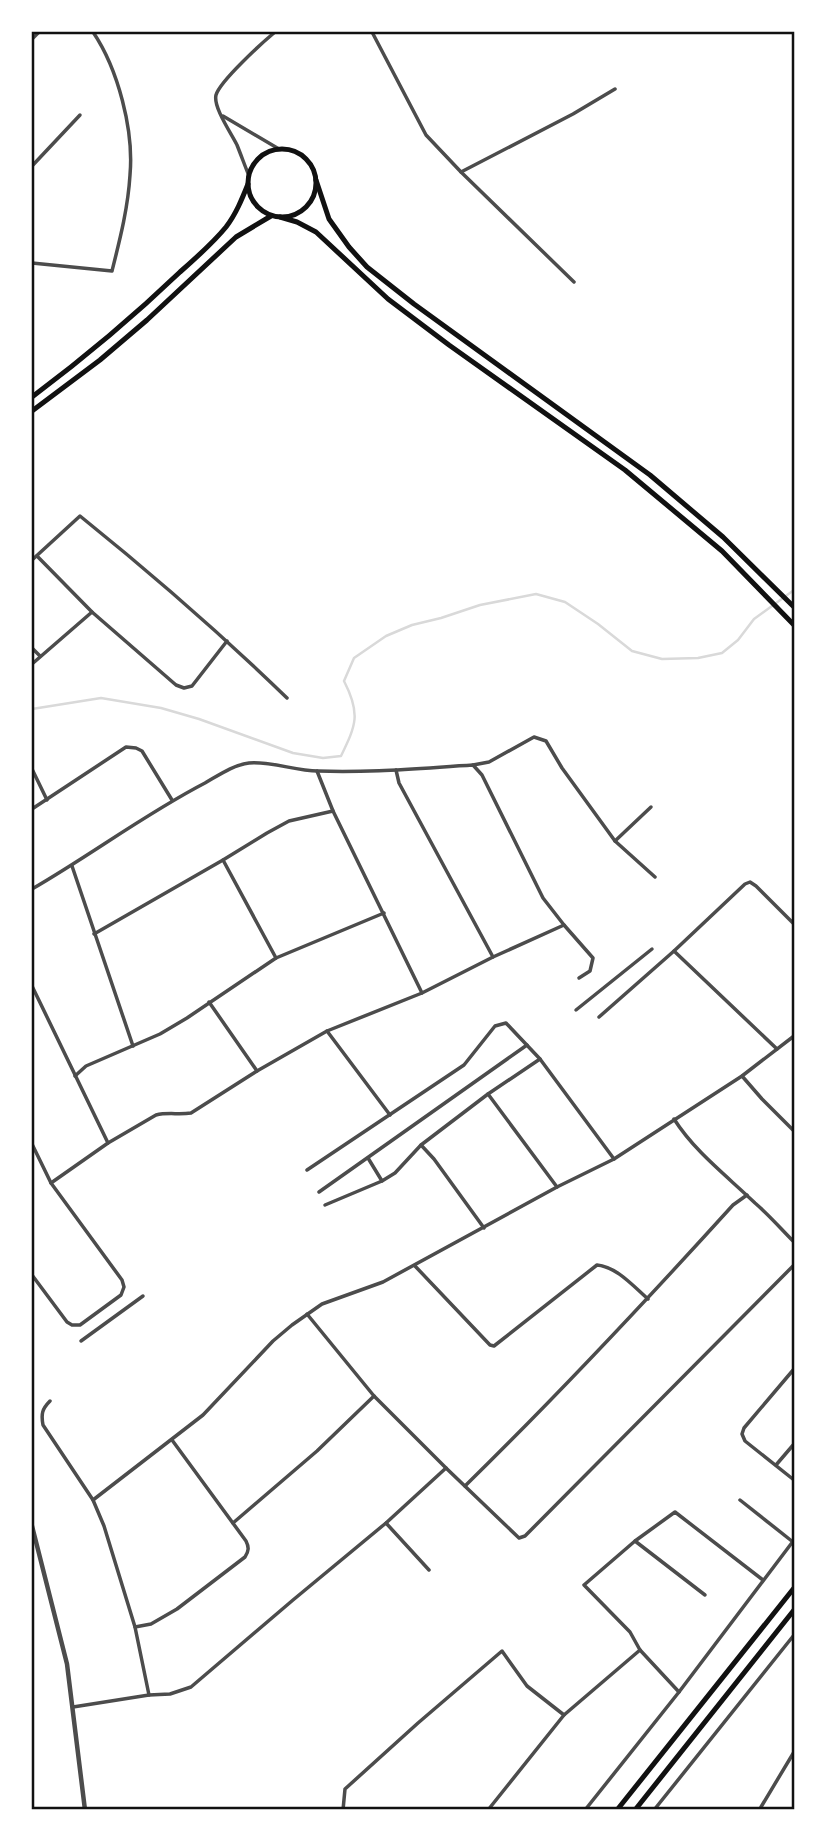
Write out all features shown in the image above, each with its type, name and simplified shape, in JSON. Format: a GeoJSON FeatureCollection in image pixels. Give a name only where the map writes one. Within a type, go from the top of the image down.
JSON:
{"type":"FeatureCollection","features":[{"type":"Feature","properties":{"kind":"highway"},"geometry":{"type":"LineString","coordinates":[[32,397],[154,298],[226,226],[239,206],[253,166],[260,158],[279,149],[290,150],[299,154],[313,170],[330,219],[367,267],[650,475],[723,537],[794,607]]}},
{"type":"Feature","properties":{"kind":"highway"},"geometry":{"type":"LineString","coordinates":[[280,217],[299,213],[307,207],[312,199],[316,180]]}},
{"type":"Feature","properties":{"kind":"highway"},"geometry":{"type":"LineString","coordinates":[[248,184],[252,200],[264,212],[297,222],[316,232],[398,306],[625,470],[722,551],[794,625]]}},
{"type":"Feature","properties":{"kind":"highway"},"geometry":{"type":"LineString","coordinates":[[32,411],[100,360],[147,320],[236,237],[271,216]]}},
{"type":"Feature","properties":{"kind":"highway"},"geometry":{"type":"LineString","coordinates":[[617,1810],[794,1588]]}},
{"type":"Feature","properties":{"kind":"highway"},"geometry":{"type":"LineString","coordinates":[[635,1810],[794,1610]]}},
{"type":"Feature","properties":{"kind":"street"},"geometry":{"type":"LineString","coordinates":[[32,39],[39,32]]}},
{"type":"Feature","properties":{"kind":"street"},"geometry":{"type":"LineString","coordinates":[[32,263],[112,271],[131,173],[129,131],[115,76],[93,32]]}},
{"type":"Feature","properties":{"kind":"street"},"geometry":{"type":"LineString","coordinates":[[249,176],[216,104],[216,95],[256,47],[275,32]]}},
{"type":"Feature","properties":{"kind":"street"},"geometry":{"type":"LineString","coordinates":[[372,32],[426,135],[573,282]]}},
{"type":"Feature","properties":{"kind":"street"},"geometry":{"type":"LineString","coordinates":[[461,172],[615,89]]}},
{"type":"Feature","properties":{"kind":"street"},"geometry":{"type":"LineString","coordinates":[[221,114],[279,149]]}},
{"type":"Feature","properties":{"kind":"street"},"geometry":{"type":"LineString","coordinates":[[32,166],[80,115]]}},
{"type":"Feature","properties":{"kind":"street"},"geometry":{"type":"LineString","coordinates":[[32,560],[80,516],[227,640],[287,698]]}},
{"type":"Feature","properties":{"kind":"street"},"geometry":{"type":"LineString","coordinates":[[37,556],[92,612],[176,685],[184,688],[192,686],[227,640]]}},
{"type":"Feature","properties":{"kind":"street"},"geometry":{"type":"LineString","coordinates":[[32,664],[92,612]]}},
{"type":"Feature","properties":{"kind":"street"},"geometry":{"type":"LineString","coordinates":[[32,648],[40,656]]}},
{"type":"Feature","properties":{"kind":"street"},"geometry":{"type":"LineString","coordinates":[[32,888],[72,866],[172,800],[234,767],[249,763],[317,771],[473,765],[489,762],[534,737],[546,741],[562,768],[615,841],[655,877]]}},
{"type":"Feature","properties":{"kind":"street"},"geometry":{"type":"LineString","coordinates":[[32,809],[126,747],[142,751],[172,800]]}},
{"type":"Feature","properties":{"kind":"street"},"geometry":{"type":"LineString","coordinates":[[473,765],[482,775],[543,898],[593,958],[590,971],[579,978]]}},
{"type":"Feature","properties":{"kind":"street"},"geometry":{"type":"LineString","coordinates":[[32,769],[47,800]]}},
{"type":"Feature","properties":{"kind":"street"},"geometry":{"type":"LineString","coordinates":[[397,770],[400,783],[492,957]]}},
{"type":"Feature","properties":{"kind":"street"},"geometry":{"type":"LineString","coordinates":[[317,771],[422,993]]}},
{"type":"Feature","properties":{"kind":"street"},"geometry":{"type":"LineString","coordinates":[[615,841],[651,807]]}},
{"type":"Feature","properties":{"kind":"street"},"geometry":{"type":"LineString","coordinates":[[94,934],[289,821],[334,811]]}},
{"type":"Feature","properties":{"kind":"street"},"geometry":{"type":"LineString","coordinates":[[223,860],[276,958]]}},
{"type":"Feature","properties":{"kind":"street"},"geometry":{"type":"LineString","coordinates":[[72,866],[133,1046]]}},
{"type":"Feature","properties":{"kind":"street"},"geometry":{"type":"LineString","coordinates":[[599,1017],[745,884],[750,882],[756,886],[794,924]]}},
{"type":"Feature","properties":{"kind":"street"},"geometry":{"type":"LineString","coordinates":[[75,1076],[86,1066],[160,1034],[276,958],[384,913]]}},
{"type":"Feature","properties":{"kind":"street"},"geometry":{"type":"LineString","coordinates":[[51,1183],[108,1143],[156,1115],[191,1113],[327,1031],[422,993],[492,957],[564,925]]}},
{"type":"Feature","properties":{"kind":"street"},"geometry":{"type":"LineString","coordinates":[[576,1010],[652,949]]}},
{"type":"Feature","properties":{"kind":"street"},"geometry":{"type":"LineString","coordinates":[[674,951],[777,1049]]}},
{"type":"Feature","properties":{"kind":"street"},"geometry":{"type":"LineString","coordinates":[[32,986],[108,1143]]}},
{"type":"Feature","properties":{"kind":"street"},"geometry":{"type":"LineString","coordinates":[[209,1002],[257,1071]]}},
{"type":"Feature","properties":{"kind":"street"},"geometry":{"type":"LineString","coordinates":[[307,1170],[464,1065],[495,1026],[506,1023],[540,1059],[614,1159]]}},
{"type":"Feature","properties":{"kind":"street"},"geometry":{"type":"LineString","coordinates":[[327,1031],[390,1115]]}},
{"type":"Feature","properties":{"kind":"street"},"geometry":{"type":"LineString","coordinates":[[93,1500],[203,1415],[273,1341],[322,1304],[383,1282],[614,1159],[742,1076],[794,1036]]}},
{"type":"Feature","properties":{"kind":"street"},"geometry":{"type":"LineString","coordinates":[[318,1192],[527,1045]]}},
{"type":"Feature","properties":{"kind":"street"},"geometry":{"type":"LineString","coordinates":[[325,1205],[395,1173],[421,1145],[540,1059]]}},
{"type":"Feature","properties":{"kind":"street"},"geometry":{"type":"LineString","coordinates":[[742,1076],[794,1131]]}},
{"type":"Feature","properties":{"kind":"street"},"geometry":{"type":"LineString","coordinates":[[488,1094],[557,1187]]}},
{"type":"Feature","properties":{"kind":"street"},"geometry":{"type":"LineString","coordinates":[[674,1118],[683,1133],[711,1163],[794,1242]]}},
{"type":"Feature","properties":{"kind":"street"},"geometry":{"type":"LineString","coordinates":[[32,1144],[51,1183],[122,1280],[124,1287],[121,1295],[111,1303],[80,1325],[72,1325],[32,1275]]}},
{"type":"Feature","properties":{"kind":"street"},"geometry":{"type":"LineString","coordinates":[[421,1145],[484,1228]]}},
{"type":"Feature","properties":{"kind":"street"},"geometry":{"type":"LineString","coordinates":[[368,1158],[382,1181]]}},
{"type":"Feature","properties":{"kind":"street"},"geometry":{"type":"LineString","coordinates":[[465,1486],[648,1299],[733,1205],[747,1195]]}},
{"type":"Feature","properties":{"kind":"street"},"geometry":{"type":"LineString","coordinates":[[415,1266],[490,1345],[494,1346],[597,1265],[607,1266],[616,1272],[648,1299]]}},
{"type":"Feature","properties":{"kind":"street"},"geometry":{"type":"LineString","coordinates":[[307,1314],[374,1396],[519,1538],[525,1536],[794,1265]]}},
{"type":"Feature","properties":{"kind":"street"},"geometry":{"type":"LineString","coordinates":[[81,1341],[143,1296]]}},
{"type":"Feature","properties":{"kind":"street"},"geometry":{"type":"LineString","coordinates":[[794,1369],[744,1428],[742,1434],[745,1441],[794,1480]]}},
{"type":"Feature","properties":{"kind":"street"},"geometry":{"type":"LineString","coordinates":[[232,1524],[317,1451],[374,1396]]}},
{"type":"Feature","properties":{"kind":"street"},"geometry":{"type":"LineString","coordinates":[[50,1401],[43,1408],[43,1425],[93,1500],[104,1525],[135,1627],[149,1695]]}},
{"type":"Feature","properties":{"kind":"street"},"geometry":{"type":"LineString","coordinates":[[135,1627],[151,1624],[177,1608],[244,1557],[248,1547],[172,1440]]}},
{"type":"Feature","properties":{"kind":"street"},"geometry":{"type":"LineString","coordinates":[[776,1465],[794,1444]]}},
{"type":"Feature","properties":{"kind":"street"},"geometry":{"type":"LineString","coordinates":[[73,1707],[181,1692],[191,1688],[386,1523],[446,1468]]}},
{"type":"Feature","properties":{"kind":"street"},"geometry":{"type":"LineString","coordinates":[[585,1810],[794,1541],[740,1500]]}},
{"type":"Feature","properties":{"kind":"street"},"geometry":{"type":"LineString","coordinates":[[678,1692],[640,1650],[630,1632],[584,1585],[635,1541],[675,1512],[763,1580]]}},
{"type":"Feature","properties":{"kind":"street"},"geometry":{"type":"LineString","coordinates":[[386,1523],[429,1570]]}},
{"type":"Feature","properties":{"kind":"street"},"geometry":{"type":"LineString","coordinates":[[32,1526],[67,1664],[85,1810]]}},
{"type":"Feature","properties":{"kind":"street"},"geometry":{"type":"LineString","coordinates":[[635,1541],[705,1595]]}},
{"type":"Feature","properties":{"kind":"street"},"geometry":{"type":"LineString","coordinates":[[32,1558],[38,1554]]}},
{"type":"Feature","properties":{"kind":"street"},"geometry":{"type":"LineString","coordinates":[[654,1810],[792,1643],[794,1635]]}},
{"type":"Feature","properties":{"kind":"street"},"geometry":{"type":"LineString","coordinates":[[488,1810],[564,1714],[640,1650]]}},
{"type":"Feature","properties":{"kind":"street"},"geometry":{"type":"LineString","coordinates":[[343,1810],[345,1789],[502,1651],[527,1686],[564,1714]]}},
{"type":"Feature","properties":{"kind":"street"},"geometry":{"type":"LineString","coordinates":[[764,1810],[761,1807],[794,1752]]}},
{"type":"Feature","properties":{"kind":"waterway"},"geometry":{"type":"LineString","coordinates":[[32,709],[101,698],[161,708],[293,753],[323,758],[341,756],[353,727],[353,702],[344,681],[354,658],[386,636],[412,625],[480,605],[536,594],[565,602],[632,651],[662,659],[698,658],[722,653],[738,640],[754,619],[794,590]]}}]}
